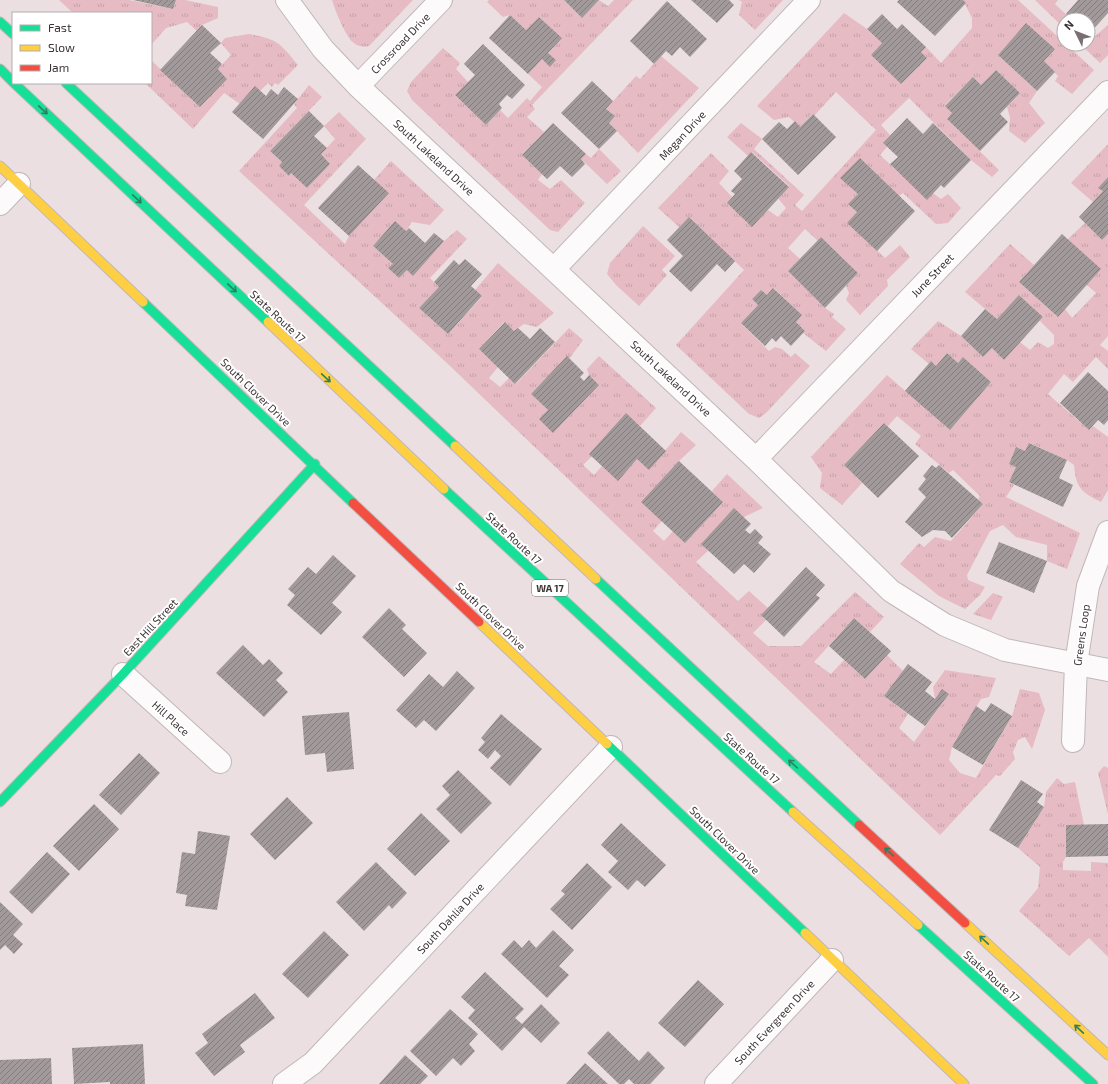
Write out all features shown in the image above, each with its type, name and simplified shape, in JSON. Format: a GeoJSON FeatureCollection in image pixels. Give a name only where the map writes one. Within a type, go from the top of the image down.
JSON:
{"type":"FeatureCollection","features":[{"type":"Feature","properties":{"kind":"main road"},"geometry":{"type":"LineString","coordinates":[[0,22],[12,33]]}},
{"type":"Feature","properties":{"kind":"main road","name":"State Route 17"},"geometry":{"type":"LineString","coordinates":[[0,69],[12,80]]}},
{"type":"Feature","properties":{"kind":"main road","name":"State Route 17"},"geometry":{"type":"LineString","coordinates":[[16,84],[444,489],[694,721],[1093,1084]]}},
{"type":"Feature","properties":{"kind":"main road","name":"State Route 17"},"geometry":{"type":"LineString","coordinates":[[67,84],[308,306],[747,722],[1108,1055]]}},
{"type":"Feature","properties":{"kind":"main road","name":"South Clover Drive"},"geometry":{"type":"LineString","coordinates":[[0,166],[315,464],[832,960],[964,1084]]}},
{"type":"Feature","properties":{"kind":"main road","name":"East Hill Street"},"geometry":{"type":"LineString","coordinates":[[0,802],[123,674],[315,464]]}},
{"type":"Feature","properties":{"kind":"street","name":"South Lakeland Drive"},"geometry":{"type":"LineString","coordinates":[[287,0],[323,49],[358,86],[756,459],[891,591],[945,625],[998,648],[1108,670]]}},
{"type":"Feature","properties":{"kind":"street","name":"Crossroad Drive"},"geometry":{"type":"LineString","coordinates":[[358,86],[441,0]]}},
{"type":"Feature","properties":{"kind":"street","name":"Megan Drive"},"geometry":{"type":"LineString","coordinates":[[554,270],[809,0]]}},
{"type":"Feature","properties":{"kind":"street","name":"June Street"},"geometry":{"type":"LineString","coordinates":[[756,459],[1108,92]]}},
{"type":"Feature","properties":{"kind":"street"},"geometry":{"type":"LineString","coordinates":[[0,204],[19,184]]}},
{"type":"Feature","properties":{"kind":"street","name":"Greens Loop"},"geometry":{"type":"LineString","coordinates":[[1073,741],[1076,664],[1088,586],[1108,532]]}},
{"type":"Feature","properties":{"kind":"street","name":"Hill Place"},"geometry":{"type":"LineString","coordinates":[[123,674],[220,762]]}},
{"type":"Feature","properties":{"kind":"street","name":"South Dahlia Drive"},"geometry":{"type":"LineString","coordinates":[[284,1084],[313,1063],[611,747]]}},
{"type":"Feature","properties":{"kind":"street","name":"South Evergreen Drive"},"geometry":{"type":"LineString","coordinates":[[716,1084],[832,960]]}},
{"type":"Feature","properties":{"kind":"green space"},"geometry":{"type":"Polygon","coordinates":[[[59,0],[129,0],[173,9],[176,0],[185,0],[218,7],[218,18],[202,25],[197,31],[187,22],[166,28],[152,44],[152,12],[72,12],[59,0]]]}},
{"type":"Feature","properties":{"kind":"green space"},"geometry":{"type":"Polygon","coordinates":[[[332,0],[413,0],[369,46],[363,47],[351,40],[344,30],[332,0]]]}},
{"type":"Feature","properties":{"kind":"green space"},"geometry":{"type":"Polygon","coordinates":[[[489,0],[564,0],[582,18],[599,0],[608,6],[614,0],[633,0],[532,105],[535,109],[527,117],[544,132],[522,155],[542,174],[538,180],[550,189],[561,180],[585,203],[558,232],[550,230],[412,100],[407,91],[411,82],[443,48],[460,63],[456,69],[468,82],[455,95],[486,125],[500,110],[508,118],[527,98],[530,101],[542,87],[528,74],[542,59],[550,66],[556,60],[548,53],[562,38],[539,17],[526,30],[510,15],[503,17],[487,2],[489,0]]]}},
{"type":"Feature","properties":{"kind":"green space"},"geometry":{"type":"Polygon","coordinates":[[[739,0],[783,0],[755,30],[739,15],[742,2],[739,0]]]}},
{"type":"Feature","properties":{"kind":"green space"},"geometry":{"type":"Polygon","coordinates":[[[963,0],[1018,0],[1056,35],[1056,52],[1074,52],[1094,70],[1072,94],[1055,81],[1058,76],[1044,61],[1055,49],[1026,24],[998,55],[1037,91],[1029,103],[1045,123],[1025,143],[1009,131],[1010,118],[1007,107],[1020,93],[996,70],[981,85],[973,77],[945,105],[952,113],[947,119],[999,170],[992,177],[971,160],[909,98],[881,125],[890,135],[883,143],[887,147],[880,155],[927,199],[933,193],[941,199],[948,194],[961,208],[948,223],[936,224],[903,193],[899,196],[841,178],[858,194],[849,204],[857,212],[848,223],[885,258],[900,245],[910,257],[887,280],[888,286],[860,315],[846,300],[849,293],[846,286],[858,273],[821,237],[818,241],[805,229],[788,248],[800,259],[788,271],[825,308],[834,314],[832,317],[846,329],[826,351],[803,333],[805,331],[796,322],[801,315],[774,288],[767,295],[761,290],[752,299],[758,305],[741,323],[769,351],[775,347],[782,349],[791,357],[795,353],[810,366],[766,413],[759,418],[749,414],[676,345],[744,270],[689,217],[679,227],[658,208],[711,153],[729,171],[719,183],[732,197],[727,203],[752,226],[768,210],[778,217],[786,208],[778,198],[789,186],[752,152],[748,156],[727,137],[741,123],[762,139],[754,149],[804,195],[795,205],[802,211],[876,130],[836,92],[814,116],[812,114],[800,127],[789,117],[774,120],[757,106],[844,13],[867,29],[882,43],[871,55],[901,84],[927,58],[921,52],[926,47],[941,63],[972,28],[972,18],[963,0]]]}},
{"type":"Feature","properties":{"kind":"green space"},"geometry":{"type":"Polygon","coordinates":[[[1035,0],[1058,0],[1055,4],[1064,12],[1056,12],[1056,20],[1035,0]]]}},
{"type":"Feature","properties":{"kind":"green space"},"geometry":{"type":"Polygon","coordinates":[[[1108,25],[1108,55],[1100,63],[1088,52],[1096,52],[1096,35],[1108,25]]]}},
{"type":"Feature","properties":{"kind":"green space"},"geometry":{"type":"Polygon","coordinates":[[[249,34],[273,40],[287,52],[298,65],[278,85],[275,83],[272,87],[268,83],[260,91],[240,104],[224,93],[193,129],[146,84],[152,84],[152,61],[200,107],[227,79],[218,69],[231,55],[221,43],[225,38],[249,34]]]}},
{"type":"Feature","properties":{"kind":"green space"},"geometry":{"type":"Polygon","coordinates":[[[661,56],[699,88],[638,153],[609,123],[615,116],[606,109],[636,76],[640,79],[661,56]]]}},
{"type":"Feature","properties":{"kind":"green space"},"geometry":{"type":"Polygon","coordinates":[[[309,85],[322,97],[270,151],[282,162],[279,166],[289,176],[291,173],[307,188],[330,164],[321,154],[335,139],[324,126],[339,112],[366,139],[304,205],[345,244],[349,236],[389,193],[374,180],[391,161],[444,210],[430,225],[412,222],[406,231],[395,222],[373,246],[393,264],[389,269],[399,278],[407,270],[413,275],[444,241],[457,230],[467,239],[430,278],[439,287],[419,308],[448,334],[482,297],[475,290],[498,263],[554,313],[537,327],[524,324],[514,331],[504,322],[479,349],[498,367],[489,378],[500,387],[509,378],[516,384],[569,328],[583,340],[569,359],[567,357],[531,394],[548,410],[554,432],[599,385],[589,375],[587,369],[599,356],[656,408],[640,426],[626,414],[589,454],[592,456],[583,465],[594,475],[602,466],[618,480],[637,459],[649,469],[681,432],[696,445],[679,461],[662,521],[653,531],[664,541],[673,531],[723,502],[712,491],[727,474],[763,508],[744,517],[696,562],[738,601],[749,591],[768,608],[766,620],[753,633],[768,646],[801,646],[855,592],[884,617],[870,632],[854,618],[814,662],[831,674],[844,660],[865,679],[887,655],[903,671],[884,696],[908,714],[899,728],[914,742],[949,694],[935,699],[933,687],[945,670],[996,678],[989,697],[981,699],[952,747],[949,760],[960,773],[976,778],[1012,716],[1020,689],[1039,693],[1045,710],[1032,749],[1025,737],[1018,740],[1013,752],[1015,759],[1000,776],[996,775],[940,835],[449,365],[239,171],[297,108],[294,104],[309,85]]]}},
{"type":"Feature","properties":{"kind":"green space"},"geometry":{"type":"Polygon","coordinates":[[[1108,144],[1108,177],[1099,187],[1103,191],[1093,202],[1071,183],[1108,144]]]}},
{"type":"Feature","properties":{"kind":"green space"},"geometry":{"type":"Polygon","coordinates":[[[599,149],[621,171],[607,184],[581,159],[586,154],[591,158],[599,149]]]}},
{"type":"Feature","properties":{"kind":"green space"},"geometry":{"type":"Polygon","coordinates":[[[1085,223],[1102,240],[1108,234],[1108,336],[1100,345],[1108,351],[1108,369],[1096,357],[1073,382],[1064,374],[1048,394],[1089,430],[1093,426],[1108,437],[1108,490],[1101,502],[1084,492],[1076,479],[1074,465],[1067,460],[1030,443],[1025,451],[1016,447],[1009,464],[1016,467],[1009,482],[1014,485],[1006,497],[1080,533],[1067,569],[1047,561],[1047,545],[1016,537],[1003,525],[990,531],[967,575],[968,580],[985,587],[980,595],[965,609],[939,596],[900,564],[919,543],[924,547],[935,537],[951,541],[983,504],[978,500],[980,496],[953,470],[949,473],[915,444],[921,436],[897,416],[888,426],[884,423],[844,465],[862,483],[842,505],[820,488],[822,473],[811,457],[887,375],[950,430],[991,382],[963,357],[958,363],[947,353],[936,366],[931,362],[929,364],[911,349],[938,321],[961,336],[983,357],[992,348],[1004,360],[1020,342],[1030,350],[1038,342],[1048,348],[1054,344],[1054,335],[1040,321],[1043,317],[1019,295],[997,319],[965,292],[1010,244],[1034,265],[1019,282],[1058,317],[1065,309],[1072,318],[1096,293],[1087,285],[1068,239],[1085,223]]]}},
{"type":"Feature","properties":{"kind":"green space"},"geometry":{"type":"Polygon","coordinates":[[[643,226],[675,256],[662,270],[667,275],[639,306],[616,285],[607,274],[610,263],[643,226]]]}},
{"type":"Feature","properties":{"kind":"green space"},"geometry":{"type":"Polygon","coordinates":[[[993,593],[1003,597],[991,620],[973,614],[993,593]]]}},
{"type":"Feature","properties":{"kind":"green space"},"geometry":{"type":"Polygon","coordinates":[[[1104,766],[1108,768],[1108,814],[1098,773],[1104,766]]]}},
{"type":"Feature","properties":{"kind":"green space"},"geometry":{"type":"Polygon","coordinates":[[[1057,778],[1064,784],[1075,782],[1084,825],[1066,825],[1066,857],[1063,862],[1063,870],[1091,871],[1091,862],[1108,863],[1108,957],[1089,938],[1069,956],[1019,911],[1038,888],[1040,867],[1018,848],[1044,807],[1046,792],[1057,778]]]}},
{"type":"Feature","properties":{"kind":"building"},"geometry":{"type":"Polygon","coordinates":[[[133,0],[176,0],[173,9],[133,0]]]}},
{"type":"Feature","properties":{"kind":"building"},"geometry":{"type":"Polygon","coordinates":[[[564,0],[599,0],[582,18],[564,0]]]}},
{"type":"Feature","properties":{"kind":"building"},"geometry":{"type":"Polygon","coordinates":[[[691,0],[729,0],[734,5],[717,23],[691,0]]]}},
{"type":"Feature","properties":{"kind":"building"},"geometry":{"type":"Polygon","coordinates":[[[899,0],[963,0],[966,3],[935,36],[897,2],[899,0]]]}},
{"type":"Feature","properties":{"kind":"building"},"geometry":{"type":"Polygon","coordinates":[[[1078,0],[1108,0],[1108,13],[1096,26],[1096,12],[1068,12],[1078,0]]]}},
{"type":"Feature","properties":{"kind":"building"},"geometry":{"type":"Polygon","coordinates":[[[667,1],[707,39],[690,57],[680,47],[672,56],[666,51],[654,64],[630,41],[667,1]]]}},
{"type":"Feature","properties":{"kind":"building"},"geometry":{"type":"Polygon","coordinates":[[[882,14],[897,29],[902,24],[926,47],[921,52],[927,58],[901,84],[871,55],[882,43],[867,29],[882,14]]]}},
{"type":"Feature","properties":{"kind":"building"},"geometry":{"type":"Polygon","coordinates":[[[510,15],[526,30],[539,17],[562,38],[548,53],[556,60],[550,67],[542,59],[528,74],[489,38],[510,15]]]}},
{"type":"Feature","properties":{"kind":"building"},"geometry":{"type":"Polygon","coordinates":[[[1026,23],[1055,49],[1044,61],[1055,72],[1037,91],[998,55],[1026,23]]]}},
{"type":"Feature","properties":{"kind":"building"},"geometry":{"type":"Polygon","coordinates":[[[202,25],[221,43],[210,53],[222,64],[218,69],[227,79],[200,107],[160,70],[202,25]]]}},
{"type":"Feature","properties":{"kind":"building"},"geometry":{"type":"Polygon","coordinates":[[[483,44],[525,85],[512,99],[507,95],[499,104],[502,108],[486,125],[455,95],[475,75],[464,64],[483,44]]]}},
{"type":"Feature","properties":{"kind":"building"},"geometry":{"type":"Polygon","coordinates":[[[996,70],[1020,93],[1000,114],[1008,122],[980,151],[947,119],[952,113],[945,106],[973,77],[981,85],[996,70]]]}},
{"type":"Feature","properties":{"kind":"building"},"geometry":{"type":"Polygon","coordinates":[[[592,81],[613,101],[606,109],[615,116],[609,123],[617,131],[599,149],[561,113],[592,81]]]}},
{"type":"Feature","properties":{"kind":"building"},"geometry":{"type":"Polygon","coordinates":[[[255,86],[266,96],[271,89],[278,95],[284,87],[298,99],[263,139],[232,112],[255,86]]]}},
{"type":"Feature","properties":{"kind":"building"},"geometry":{"type":"Polygon","coordinates":[[[309,111],[324,126],[314,136],[327,148],[321,154],[330,164],[307,188],[291,173],[289,176],[279,166],[282,162],[270,151],[309,111]]]}},
{"type":"Feature","properties":{"kind":"building"},"geometry":{"type":"Polygon","coordinates":[[[813,114],[836,137],[798,175],[762,139],[779,122],[787,129],[795,121],[800,127],[813,114]]]}},
{"type":"Feature","properties":{"kind":"building"},"geometry":{"type":"Polygon","coordinates":[[[907,118],[923,134],[933,123],[971,160],[944,188],[941,185],[927,200],[890,164],[898,157],[883,143],[907,118]]]}},
{"type":"Feature","properties":{"kind":"building"},"geometry":{"type":"Polygon","coordinates":[[[553,123],[586,154],[581,159],[585,164],[572,177],[560,166],[547,179],[522,155],[553,123]]]}},
{"type":"Feature","properties":{"kind":"building"},"geometry":{"type":"Polygon","coordinates":[[[751,152],[789,187],[752,227],[727,203],[735,194],[731,191],[742,179],[734,171],[751,152]]]}},
{"type":"Feature","properties":{"kind":"building"},"geometry":{"type":"Polygon","coordinates":[[[860,158],[915,211],[877,251],[847,223],[857,212],[848,204],[858,194],[840,178],[860,158]]]}},
{"type":"Feature","properties":{"kind":"building"},"geometry":{"type":"Polygon","coordinates":[[[358,165],[389,193],[349,236],[318,208],[358,165]]]}},
{"type":"Feature","properties":{"kind":"building"},"geometry":{"type":"Polygon","coordinates":[[[1108,177],[1108,234],[1102,240],[1079,217],[1103,191],[1098,188],[1108,177]]]}},
{"type":"Feature","properties":{"kind":"building"},"geometry":{"type":"Polygon","coordinates":[[[689,217],[735,261],[725,272],[717,264],[691,292],[669,271],[683,256],[667,240],[689,217]]]}},
{"type":"Feature","properties":{"kind":"building"},"geometry":{"type":"Polygon","coordinates":[[[395,221],[406,231],[409,228],[425,243],[434,233],[444,241],[413,276],[407,270],[399,278],[388,268],[393,264],[373,246],[395,221]]]}},
{"type":"Feature","properties":{"kind":"building"},"geometry":{"type":"Polygon","coordinates":[[[1062,234],[1101,269],[1058,317],[1019,282],[1062,234]]]}},
{"type":"Feature","properties":{"kind":"building"},"geometry":{"type":"Polygon","coordinates":[[[821,237],[858,273],[825,308],[788,271],[821,237]]]}},
{"type":"Feature","properties":{"kind":"building"},"geometry":{"type":"Polygon","coordinates":[[[465,259],[482,274],[471,286],[482,296],[448,334],[419,308],[439,287],[434,282],[454,260],[459,265],[465,259]]]}},
{"type":"Feature","properties":{"kind":"building"},"geometry":{"type":"Polygon","coordinates":[[[773,288],[802,315],[796,322],[805,331],[791,346],[781,336],[776,342],[772,338],[765,346],[741,323],[758,305],[752,299],[761,290],[767,295],[773,288]]]}},
{"type":"Feature","properties":{"kind":"building"},"geometry":{"type":"Polygon","coordinates":[[[1019,295],[1043,317],[1004,360],[992,348],[983,357],[961,336],[985,309],[997,319],[1019,295]]]}},
{"type":"Feature","properties":{"kind":"building"},"geometry":{"type":"Polygon","coordinates":[[[505,322],[514,331],[518,328],[530,339],[540,328],[555,342],[515,384],[479,349],[505,322]]]}},
{"type":"Feature","properties":{"kind":"building"},"geometry":{"type":"Polygon","coordinates":[[[947,353],[958,363],[963,357],[991,382],[950,430],[905,391],[931,361],[936,366],[947,353]]]}},
{"type":"Feature","properties":{"kind":"building"},"geometry":{"type":"Polygon","coordinates":[[[567,356],[584,373],[580,377],[584,381],[589,375],[599,385],[553,433],[539,419],[548,410],[531,394],[567,356]]]}},
{"type":"Feature","properties":{"kind":"building"},"geometry":{"type":"Polygon","coordinates":[[[1088,372],[1108,391],[1108,420],[1104,425],[1098,420],[1089,430],[1060,403],[1088,372]]]}},
{"type":"Feature","properties":{"kind":"building"},"geometry":{"type":"Polygon","coordinates":[[[626,413],[666,451],[649,470],[637,459],[618,481],[589,454],[626,413]]]}},
{"type":"Feature","properties":{"kind":"building"},"geometry":{"type":"Polygon","coordinates":[[[884,423],[919,456],[878,498],[844,465],[884,423]]]}},
{"type":"Feature","properties":{"kind":"building"},"geometry":{"type":"Polygon","coordinates":[[[1029,443],[1067,460],[1059,478],[1073,485],[1063,507],[1009,482],[1016,467],[1009,464],[1016,447],[1025,451],[1029,443]]]}},
{"type":"Feature","properties":{"kind":"building"},"geometry":{"type":"Polygon","coordinates":[[[679,461],[723,502],[685,543],[641,502],[679,461]]]}},
{"type":"Feature","properties":{"kind":"building"},"geometry":{"type":"Polygon","coordinates":[[[932,465],[936,468],[939,465],[983,504],[952,538],[945,531],[933,530],[922,537],[905,522],[926,497],[918,489],[926,479],[923,476],[932,465]]]}},
{"type":"Feature","properties":{"kind":"building"},"geometry":{"type":"Polygon","coordinates":[[[734,508],[751,524],[745,530],[750,534],[755,529],[763,537],[758,543],[771,554],[754,573],[744,564],[734,574],[701,544],[734,508]]]}},
{"type":"Feature","properties":{"kind":"building"},"geometry":{"type":"Polygon","coordinates":[[[999,542],[1047,561],[1034,593],[986,573],[999,542]]]}},
{"type":"Feature","properties":{"kind":"building"},"geometry":{"type":"Polygon","coordinates":[[[333,555],[356,576],[332,603],[342,612],[321,635],[287,605],[295,595],[288,589],[308,567],[316,574],[333,555]]]}},
{"type":"Feature","properties":{"kind":"building"},"geometry":{"type":"Polygon","coordinates":[[[806,567],[825,585],[816,595],[820,598],[784,637],[761,615],[806,567]]]}},
{"type":"Feature","properties":{"kind":"building"},"geometry":{"type":"Polygon","coordinates":[[[389,608],[406,625],[402,629],[427,653],[404,677],[362,637],[389,608]]]}},
{"type":"Feature","properties":{"kind":"building"},"geometry":{"type":"Polygon","coordinates":[[[854,618],[891,651],[865,679],[829,646],[854,618]]]}},
{"type":"Feature","properties":{"kind":"building"},"geometry":{"type":"Polygon","coordinates":[[[243,645],[263,665],[269,659],[283,673],[276,680],[288,692],[264,717],[216,673],[243,645]]]}},
{"type":"Feature","properties":{"kind":"building"},"geometry":{"type":"Polygon","coordinates":[[[908,664],[932,682],[925,691],[935,699],[942,689],[949,694],[925,726],[884,696],[908,664]]]}},
{"type":"Feature","properties":{"kind":"building"},"geometry":{"type":"Polygon","coordinates":[[[457,671],[475,688],[436,731],[424,720],[416,728],[396,710],[429,674],[443,687],[457,671]]]}},
{"type":"Feature","properties":{"kind":"building"},"geometry":{"type":"Polygon","coordinates":[[[991,703],[1012,716],[983,765],[952,747],[976,706],[985,712],[991,703]]]}},
{"type":"Feature","properties":{"kind":"building"},"geometry":{"type":"Polygon","coordinates":[[[349,712],[354,769],[327,772],[325,753],[305,755],[302,716],[349,712]]]}},
{"type":"Feature","properties":{"kind":"building"},"geometry":{"type":"Polygon","coordinates":[[[501,714],[542,749],[510,786],[490,768],[501,756],[495,750],[488,759],[478,750],[485,742],[481,738],[501,714]]]}},
{"type":"Feature","properties":{"kind":"building"},"geometry":{"type":"Polygon","coordinates":[[[139,753],[160,773],[121,815],[99,795],[139,753]]]}},
{"type":"Feature","properties":{"kind":"building"},"geometry":{"type":"Polygon","coordinates":[[[458,770],[492,803],[461,834],[436,809],[450,795],[442,786],[458,770]]]}},
{"type":"Feature","properties":{"kind":"building"},"geometry":{"type":"Polygon","coordinates":[[[1021,780],[1043,794],[1037,802],[1044,807],[1018,848],[989,830],[1021,780]]]}},
{"type":"Feature","properties":{"kind":"building"},"geometry":{"type":"Polygon","coordinates":[[[287,797],[313,823],[275,860],[250,834],[287,797]]]}},
{"type":"Feature","properties":{"kind":"building"},"geometry":{"type":"Polygon","coordinates":[[[94,804],[119,829],[79,871],[53,846],[94,804]]]}},
{"type":"Feature","properties":{"kind":"building"},"geometry":{"type":"Polygon","coordinates":[[[421,813],[450,841],[415,876],[387,849],[421,813]]]}},
{"type":"Feature","properties":{"kind":"building"},"geometry":{"type":"Polygon","coordinates":[[[621,823],[666,865],[645,887],[637,880],[628,890],[608,872],[618,861],[601,845],[621,823]]]}},
{"type":"Feature","properties":{"kind":"building"},"geometry":{"type":"Polygon","coordinates":[[[1108,824],[1108,856],[1066,857],[1066,825],[1108,824]]]}},
{"type":"Feature","properties":{"kind":"building"},"geometry":{"type":"Polygon","coordinates":[[[198,831],[230,836],[217,910],[185,906],[187,895],[176,893],[182,852],[195,854],[198,831]]]}},
{"type":"Feature","properties":{"kind":"building"},"geometry":{"type":"Polygon","coordinates":[[[47,852],[70,874],[32,914],[9,892],[47,852]]]}},
{"type":"Feature","properties":{"kind":"building"},"geometry":{"type":"Polygon","coordinates":[[[376,862],[407,893],[392,909],[389,905],[364,931],[336,902],[376,862]]]}},
{"type":"Feature","properties":{"kind":"building"},"geometry":{"type":"Polygon","coordinates":[[[587,863],[612,887],[572,930],[550,909],[565,894],[561,891],[587,863]]]}},
{"type":"Feature","properties":{"kind":"building"},"geometry":{"type":"Polygon","coordinates":[[[0,902],[23,924],[13,935],[23,944],[14,954],[5,945],[0,950],[0,902]]]}},
{"type":"Feature","properties":{"kind":"building"},"geometry":{"type":"Polygon","coordinates":[[[553,930],[574,950],[559,966],[569,975],[547,998],[501,954],[514,940],[522,948],[529,940],[536,948],[553,930]]]}},
{"type":"Feature","properties":{"kind":"building"},"geometry":{"type":"Polygon","coordinates":[[[324,931],[349,955],[308,998],[282,974],[324,931]]]}},
{"type":"Feature","properties":{"kind":"building"},"geometry":{"type":"Polygon","coordinates":[[[485,972],[524,1009],[515,1018],[522,1024],[541,1004],[560,1023],[541,1043],[524,1027],[502,1051],[468,1018],[475,1010],[461,997],[485,972]]]}},
{"type":"Feature","properties":{"kind":"building"},"geometry":{"type":"Polygon","coordinates":[[[698,980],[724,1004],[685,1047],[658,1023],[698,980]]]}},
{"type":"Feature","properties":{"kind":"building"},"geometry":{"type":"Polygon","coordinates":[[[255,993],[275,1018],[240,1045],[245,1052],[214,1076],[195,1053],[208,1043],[202,1034],[255,993]]]}},
{"type":"Feature","properties":{"kind":"building"},"geometry":{"type":"Polygon","coordinates":[[[450,1009],[478,1034],[469,1044],[475,1051],[461,1066],[453,1058],[436,1076],[410,1051],[450,1009]]]}},
{"type":"Feature","properties":{"kind":"building"},"geometry":{"type":"Polygon","coordinates":[[[608,1031],[639,1061],[648,1051],[665,1068],[650,1084],[634,1084],[629,1079],[624,1084],[619,1084],[587,1053],[608,1031]]]}},
{"type":"Feature","properties":{"kind":"building"},"geometry":{"type":"Polygon","coordinates":[[[143,1044],[145,1084],[110,1084],[110,1082],[74,1084],[72,1048],[143,1044]]]}},
{"type":"Feature","properties":{"kind":"building"},"geometry":{"type":"Polygon","coordinates":[[[405,1055],[428,1076],[420,1084],[379,1084],[405,1055]]]}},
{"type":"Feature","properties":{"kind":"building"},"geometry":{"type":"Polygon","coordinates":[[[51,1058],[52,1084],[0,1084],[0,1060],[51,1058]]]}},
{"type":"Feature","properties":{"kind":"building"},"geometry":{"type":"Polygon","coordinates":[[[585,1063],[608,1084],[566,1084],[585,1063]]]}},
{"type":"Feature","properties":{"kind":"traffic: fast"},"geometry":{"type":"LineString","coordinates":[[0,22],[12,33]]}},
{"type":"Feature","properties":{"kind":"traffic: fast"},"geometry":{"type":"LineString","coordinates":[[0,69],[12,81]]}},
{"type":"Feature","properties":{"kind":"traffic: fast"},"geometry":{"type":"LineString","coordinates":[[15,84],[268,322]]}},
{"type":"Feature","properties":{"kind":"traffic: fast"},"geometry":{"type":"LineString","coordinates":[[67,84],[455,446]]}},
{"type":"Feature","properties":{"kind":"traffic: fast"},"geometry":{"type":"LineString","coordinates":[[143,302],[353,503]]}},
{"type":"Feature","properties":{"kind":"traffic: fast"},"geometry":{"type":"LineString","coordinates":[[0,802],[123,674],[315,464]]}},
{"type":"Feature","properties":{"kind":"traffic: fast"},"geometry":{"type":"LineString","coordinates":[[444,489],[793,812]]}},
{"type":"Feature","properties":{"kind":"traffic: fast"},"geometry":{"type":"LineString","coordinates":[[596,579],[859,825]]}},
{"type":"Feature","properties":{"kind":"traffic: fast"},"geometry":{"type":"LineString","coordinates":[[607,744],[805,933]]}},
{"type":"Feature","properties":{"kind":"traffic: fast"},"geometry":{"type":"LineString","coordinates":[[918,925],[1093,1084]]}},
{"type":"Feature","properties":{"kind":"traffic: slow"},"geometry":{"type":"LineString","coordinates":[[0,166],[143,302]]}},
{"type":"Feature","properties":{"kind":"traffic: slow"},"geometry":{"type":"LineString","coordinates":[[268,322],[444,489]]}},
{"type":"Feature","properties":{"kind":"traffic: slow"},"geometry":{"type":"LineString","coordinates":[[455,446],[596,579]]}},
{"type":"Feature","properties":{"kind":"traffic: slow"},"geometry":{"type":"LineString","coordinates":[[479,622],[607,744]]}},
{"type":"Feature","properties":{"kind":"traffic: slow"},"geometry":{"type":"LineString","coordinates":[[793,812],[918,925]]}},
{"type":"Feature","properties":{"kind":"traffic: slow"},"geometry":{"type":"LineString","coordinates":[[965,923],[1108,1055]]}},
{"type":"Feature","properties":{"kind":"traffic: slow"},"geometry":{"type":"LineString","coordinates":[[805,933],[964,1084]]}},
{"type":"Feature","properties":{"kind":"traffic: jam"},"geometry":{"type":"LineString","coordinates":[[353,503],[479,622]]}},
{"type":"Feature","properties":{"kind":"traffic: jam"},"geometry":{"type":"LineString","coordinates":[[859,825],[965,923]]}}]}
